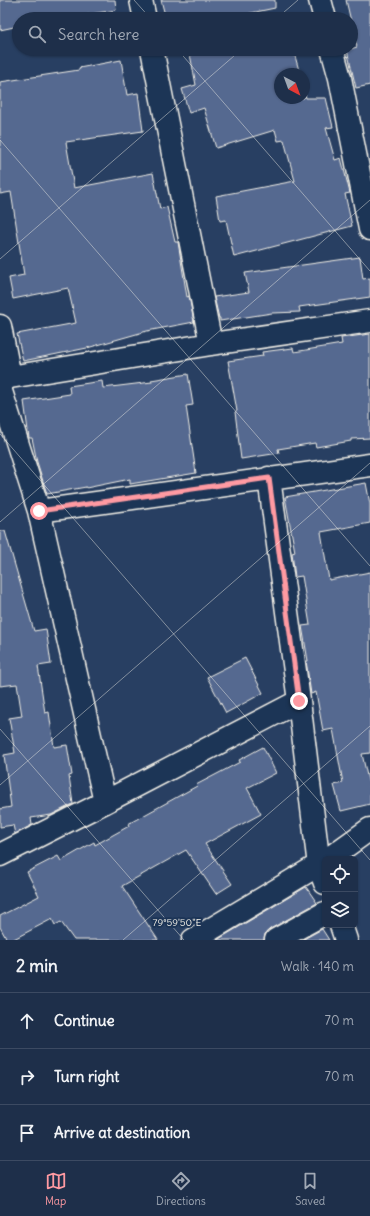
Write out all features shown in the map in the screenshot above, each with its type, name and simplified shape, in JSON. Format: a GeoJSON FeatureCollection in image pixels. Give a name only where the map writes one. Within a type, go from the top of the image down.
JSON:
{"type":"FeatureCollection","features":[{"type":"Feature","properties":{"kind":"street"},"geometry":{"type":"LineString","coordinates":[[140,0],[143,12]]}},
{"type":"Feature","properties":{"kind":"street"},"geometry":{"type":"LineString","coordinates":[[320,0],[323,12]]}},
{"type":"Feature","properties":{"kind":"street"},"geometry":{"type":"LineString","coordinates":[[153,56],[211,344]]}},
{"type":"Feature","properties":{"kind":"street"},"geometry":{"type":"LineString","coordinates":[[333,56],[370,229]]}},
{"type":"Feature","properties":{"kind":"street"},"geometry":{"type":"LineString","coordinates":[[3,382],[211,344],[370,321]]}},
{"type":"Feature","properties":{"kind":"street"},"geometry":{"type":"LineString","coordinates":[[0,326],[3,382],[39,511],[105,802]]}},
{"type":"Feature","properties":{"kind":"street"},"geometry":{"type":"LineString","coordinates":[[39,511],[370,465]]}},
{"type":"Feature","properties":{"kind":"street"},"geometry":{"type":"LineString","coordinates":[[269,478],[299,701],[322,856]]}},
{"type":"Feature","properties":{"kind":"street"},"geometry":{"type":"LineString","coordinates":[[0,855],[299,701]]}},
{"type":"Feature","properties":{"kind":"street"},"geometry":{"type":"LineString","coordinates":[[337,856],[370,829]]}},
{"type":"Feature","properties":{"kind":"street"},"geometry":{"type":"LineString","coordinates":[[193,940],[322,868]]}},
{"type":"Feature","properties":{"kind":"street"},"geometry":{"type":"LineString","coordinates":[[276,940],[322,915]]}},
{"type":"Feature","properties":{"kind":"street"},"geometry":{"type":"LineString","coordinates":[[342,928],[346,940]]}},
{"type":"Feature","properties":{"kind":"building"},"geometry":{"type":"Polygon","coordinates":[[[0,0],[115,0],[116,10],[103,12],[12,12],[12,27],[0,30],[0,0]]]}},
{"type":"Feature","properties":{"kind":"building"},"geometry":{"type":"Polygon","coordinates":[[[161,0],[275,0],[275,8],[256,12],[164,12],[161,0]]]}},
{"type":"Feature","properties":{"kind":"building"},"geometry":{"type":"Polygon","coordinates":[[[346,0],[370,0],[370,85],[356,88],[348,56],[358,56],[358,12],[349,12],[346,0]]]}},
{"type":"Feature","properties":{"kind":"building"},"geometry":{"type":"Polygon","coordinates":[[[190,56],[295,56],[298,68],[274,68],[274,104],[310,104],[310,98],[326,98],[333,127],[326,128],[335,160],[341,158],[350,193],[345,194],[352,226],[234,257],[226,220],[220,221],[216,196],[295,181],[284,140],[278,141],[275,130],[216,148],[204,108],[189,113],[182,89],[196,85],[190,56]]]}},
{"type":"Feature","properties":{"kind":"building"},"geometry":{"type":"Polygon","coordinates":[[[121,60],[127,95],[138,93],[143,131],[66,142],[74,188],[153,173],[160,209],[167,207],[175,242],[178,242],[187,297],[189,296],[194,322],[147,331],[87,348],[23,361],[17,334],[76,323],[68,288],[13,299],[9,278],[24,275],[11,192],[0,194],[0,82],[79,70],[79,68],[121,60]]]}},
{"type":"Feature","properties":{"kind":"building"},"geometry":{"type":"Polygon","coordinates":[[[360,257],[363,279],[370,278],[370,297],[299,307],[300,312],[272,313],[220,321],[214,297],[249,292],[245,273],[360,257]]]}},
{"type":"Feature","properties":{"kind":"building"},"geometry":{"type":"Polygon","coordinates":[[[370,334],[370,438],[351,439],[351,441],[316,447],[315,443],[278,449],[279,453],[241,459],[235,412],[237,411],[228,361],[263,356],[262,352],[293,348],[294,352],[342,344],[341,338],[370,334]]]}},
{"type":"Feature","properties":{"kind":"building"},"geometry":{"type":"Polygon","coordinates":[[[188,374],[193,405],[186,406],[196,473],[130,484],[130,479],[47,494],[37,462],[32,438],[29,438],[24,401],[70,394],[69,386],[102,381],[103,388],[152,382],[151,380],[188,374]]]}},
{"type":"Feature","properties":{"kind":"building"},"geometry":{"type":"Polygon","coordinates":[[[366,483],[370,504],[370,523],[321,532],[329,580],[370,572],[370,753],[362,754],[370,789],[370,804],[341,811],[334,785],[343,783],[333,729],[323,731],[316,692],[311,694],[306,661],[308,661],[302,626],[310,625],[302,576],[295,577],[292,553],[295,552],[285,497],[366,483]]]}},
{"type":"Feature","properties":{"kind":"building"},"geometry":{"type":"Polygon","coordinates":[[[0,531],[5,531],[34,631],[46,629],[51,664],[38,666],[45,713],[49,712],[54,747],[67,745],[72,775],[69,776],[73,804],[51,815],[31,818],[32,825],[15,834],[13,825],[0,827],[0,809],[11,807],[4,755],[15,753],[9,718],[22,716],[17,684],[0,686],[0,531]]]}},
{"type":"Feature","properties":{"kind":"building"},"geometry":{"type":"Polygon","coordinates":[[[245,658],[263,693],[226,713],[207,677],[245,658]]]}},
{"type":"Feature","properties":{"kind":"building"},"geometry":{"type":"Polygon","coordinates":[[[263,747],[276,773],[247,788],[261,814],[205,844],[232,884],[216,894],[186,850],[122,886],[158,940],[74,940],[61,922],[55,925],[52,919],[12,940],[7,940],[0,927],[0,916],[39,896],[27,872],[58,856],[61,861],[94,842],[95,845],[129,826],[128,824],[240,762],[239,760],[263,747]]]}},
{"type":"Feature","properties":{"kind":"building"},"geometry":{"type":"Polygon","coordinates":[[[306,887],[317,903],[270,929],[265,934],[264,940],[217,940],[306,887]]]}},
{"type":"Feature","properties":{"kind":"building"},"geometry":{"type":"Polygon","coordinates":[[[322,929],[329,940],[302,940],[322,929]]]}},
{"type":"Feature","properties":{"kind":"route"},"geometry":{"type":"LineString","coordinates":[[39,511],[269,478],[299,701]]}}]}
